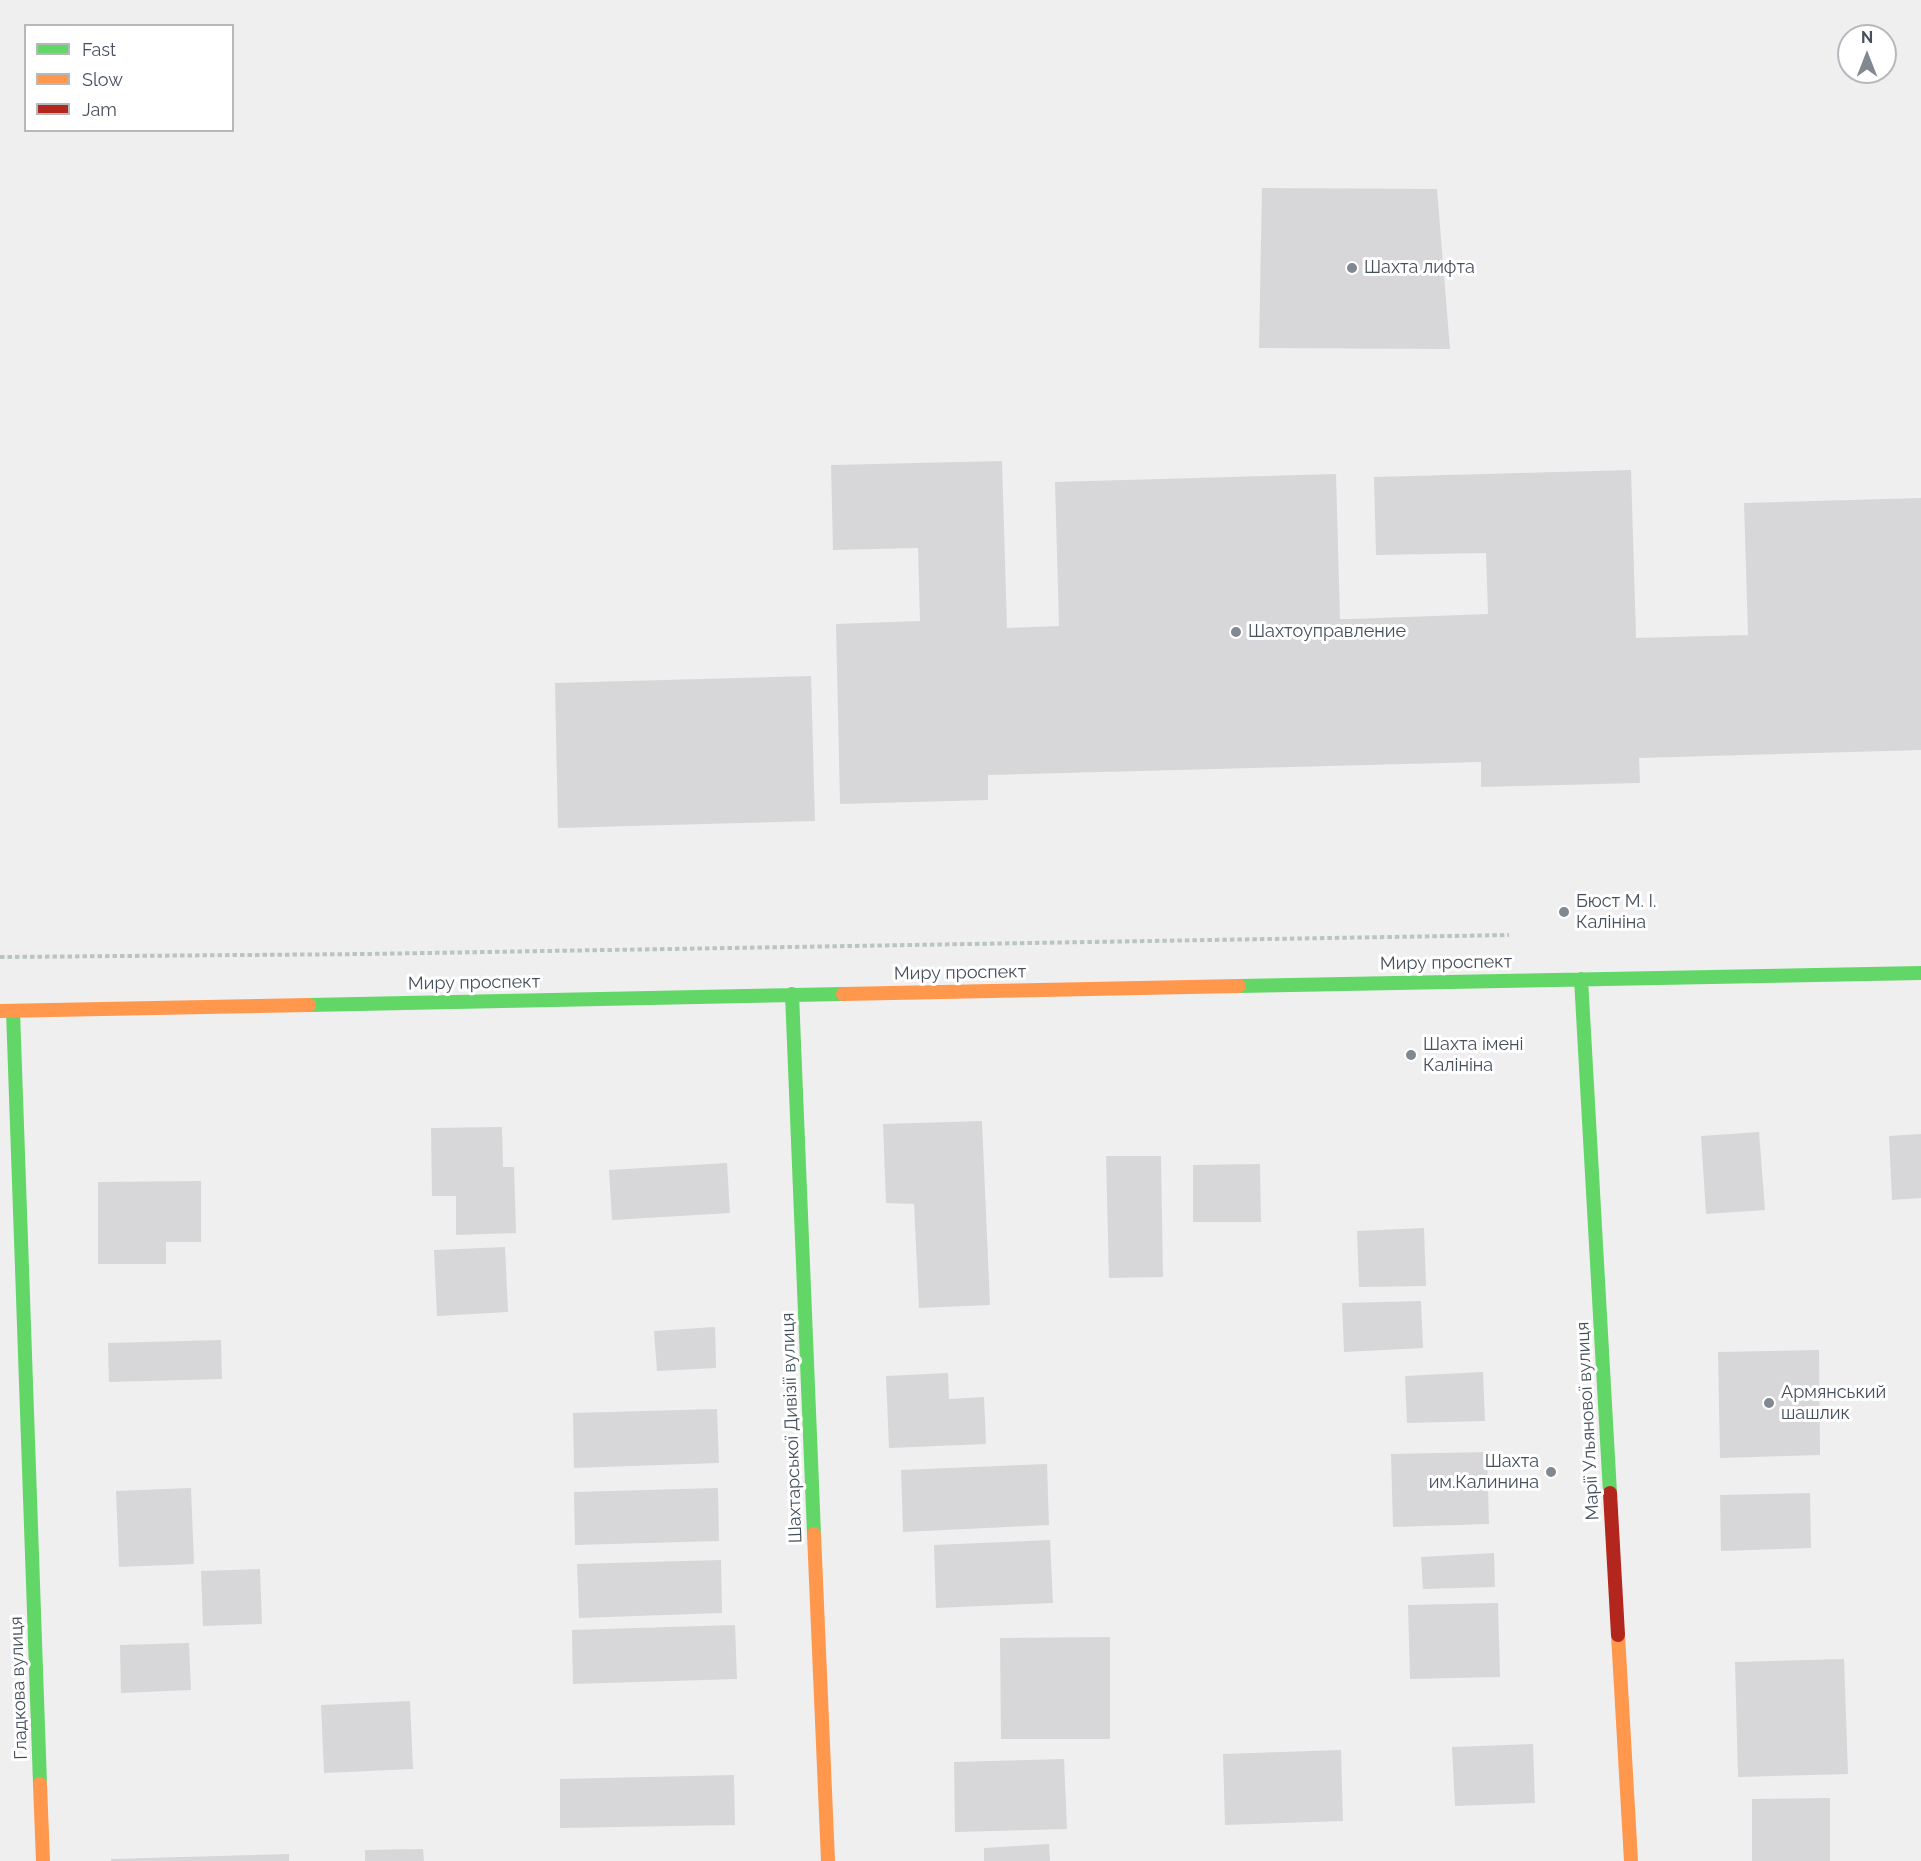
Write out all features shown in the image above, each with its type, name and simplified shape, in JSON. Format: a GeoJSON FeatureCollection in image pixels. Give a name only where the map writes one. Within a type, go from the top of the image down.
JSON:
{"type":"FeatureCollection","features":[{"type":"Feature","properties":{"kind":"street","name":"Миру проспект"},"geometry":{"type":"LineString","coordinates":[[6,1011],[1921,973]]}},
{"type":"Feature","properties":{"kind":"street","name":"Марії Ульянової вулиця"},"geometry":{"type":"LineString","coordinates":[[1581,979],[1631,1861]]}},
{"type":"Feature","properties":{"kind":"street","name":"Шахтарської Дивізії вулиця"},"geometry":{"type":"LineString","coordinates":[[792,994],[828,1861]]}},
{"type":"Feature","properties":{"kind":"street","name":"Гладкова вулиця"},"geometry":{"type":"LineString","coordinates":[[6,1011],[43,1861]]}},
{"type":"Feature","properties":{"kind":"path"},"geometry":{"type":"LineString","coordinates":[[0,957],[379,954],[1510,935]]}},
{"type":"Feature","properties":{"kind":"building","name":"Шахта лифта"},"geometry":{"type":"Polygon","coordinates":[[[1262,188],[1437,189],[1450,349],[1259,348],[1262,188]]]}},
{"type":"Feature","properties":{"kind":"building","name":"Шахтоуправление"},"geometry":{"type":"Polygon","coordinates":[[[1002,461],[1007,628],[1059,626],[1055,482],[1336,474],[1340,619],[1352,619],[1488,614],[1486,553],[1376,555],[1374,477],[1631,470],[1636,638],[1748,635],[1744,503],[1921,498],[1921,750],[1639,758],[1640,783],[1481,787],[1481,762],[988,775],[988,800],[840,804],[836,624],[920,621],[918,548],[833,550],[831,465],[1002,461]]]}},
{"type":"Feature","properties":{"kind":"building"},"geometry":{"type":"Polygon","coordinates":[[[811,676],[815,821],[558,828],[555,683],[811,676]]]}},
{"type":"Feature","properties":{"kind":"building"},"geometry":{"type":"Polygon","coordinates":[[[982,1121],[990,1305],[919,1308],[914,1204],[886,1203],[883,1124],[982,1121]]]}},
{"type":"Feature","properties":{"kind":"building"},"geometry":{"type":"Polygon","coordinates":[[[502,1127],[503,1167],[514,1167],[516,1233],[456,1235],[456,1196],[432,1196],[431,1128],[502,1127]]]}},
{"type":"Feature","properties":{"kind":"building"},"geometry":{"type":"Polygon","coordinates":[[[1759,1132],[1765,1210],[1706,1214],[1701,1136],[1759,1132]]]}},
{"type":"Feature","properties":{"kind":"building"},"geometry":{"type":"Polygon","coordinates":[[[1921,1134],[1921,1198],[1892,1200],[1889,1136],[1921,1134]]]}},
{"type":"Feature","properties":{"kind":"building"},"geometry":{"type":"Polygon","coordinates":[[[1106,1156],[1161,1156],[1163,1277],[1109,1278],[1106,1156]]]}},
{"type":"Feature","properties":{"kind":"building"},"geometry":{"type":"Polygon","coordinates":[[[727,1163],[730,1213],[612,1220],[609,1170],[727,1163]]]}},
{"type":"Feature","properties":{"kind":"building"},"geometry":{"type":"Polygon","coordinates":[[[1260,1164],[1261,1222],[1193,1222],[1193,1165],[1260,1164]]]}},
{"type":"Feature","properties":{"kind":"building"},"geometry":{"type":"Polygon","coordinates":[[[201,1181],[201,1242],[166,1242],[166,1264],[98,1264],[98,1182],[201,1181]]]}},
{"type":"Feature","properties":{"kind":"building"},"geometry":{"type":"Polygon","coordinates":[[[1424,1228],[1426,1286],[1359,1287],[1357,1231],[1424,1228]]]}},
{"type":"Feature","properties":{"kind":"building"},"geometry":{"type":"Polygon","coordinates":[[[505,1247],[508,1312],[437,1316],[434,1250],[505,1247]]]}},
{"type":"Feature","properties":{"kind":"building"},"geometry":{"type":"Polygon","coordinates":[[[1421,1301],[1423,1348],[1344,1352],[1342,1303],[1421,1301]]]}},
{"type":"Feature","properties":{"kind":"building"},"geometry":{"type":"Polygon","coordinates":[[[715,1327],[716,1368],[657,1371],[654,1331],[715,1327]]]}},
{"type":"Feature","properties":{"kind":"building"},"geometry":{"type":"Polygon","coordinates":[[[221,1340],[222,1379],[109,1382],[108,1343],[221,1340]]]}},
{"type":"Feature","properties":{"kind":"building","name":"Армянський шашлик"},"geometry":{"type":"Polygon","coordinates":[[[1819,1350],[1820,1455],[1720,1458],[1718,1352],[1819,1350]]]}},
{"type":"Feature","properties":{"kind":"building"},"geometry":{"type":"Polygon","coordinates":[[[1483,1372],[1485,1421],[1407,1423],[1405,1376],[1483,1372]]]}},
{"type":"Feature","properties":{"kind":"building"},"geometry":{"type":"Polygon","coordinates":[[[948,1373],[949,1399],[984,1397],[986,1444],[889,1448],[886,1376],[948,1373]]]}},
{"type":"Feature","properties":{"kind":"building"},"geometry":{"type":"Polygon","coordinates":[[[717,1409],[719,1463],[574,1468],[573,1413],[717,1409]]]}},
{"type":"Feature","properties":{"kind":"building"},"geometry":{"type":"Polygon","coordinates":[[[1487,1452],[1489,1524],[1393,1527],[1391,1454],[1487,1452]]]}},
{"type":"Feature","properties":{"kind":"building"},"geometry":{"type":"Polygon","coordinates":[[[1047,1464],[1049,1525],[903,1532],[901,1470],[1047,1464]]]}},
{"type":"Feature","properties":{"kind":"building"},"geometry":{"type":"Polygon","coordinates":[[[191,1488],[194,1564],[119,1567],[116,1491],[191,1488]]]}},
{"type":"Feature","properties":{"kind":"building"},"geometry":{"type":"Polygon","coordinates":[[[718,1488],[719,1541],[575,1545],[574,1492],[718,1488]]]}},
{"type":"Feature","properties":{"kind":"building"},"geometry":{"type":"Polygon","coordinates":[[[1810,1493],[1811,1548],[1721,1551],[1720,1495],[1810,1493]]]}},
{"type":"Feature","properties":{"kind":"building"},"geometry":{"type":"Polygon","coordinates":[[[1050,1540],[1053,1603],[936,1608],[934,1545],[1050,1540]]]}},
{"type":"Feature","properties":{"kind":"building"},"geometry":{"type":"Polygon","coordinates":[[[1494,1553],[1495,1587],[1423,1589],[1421,1557],[1494,1553]]]}},
{"type":"Feature","properties":{"kind":"building"},"geometry":{"type":"Polygon","coordinates":[[[721,1560],[722,1613],[579,1618],[577,1564],[721,1560]]]}},
{"type":"Feature","properties":{"kind":"building"},"geometry":{"type":"Polygon","coordinates":[[[260,1569],[262,1624],[203,1626],[201,1571],[260,1569]]]}},
{"type":"Feature","properties":{"kind":"building"},"geometry":{"type":"Polygon","coordinates":[[[1498,1603],[1500,1677],[1410,1679],[1408,1605],[1498,1603]]]}},
{"type":"Feature","properties":{"kind":"building"},"geometry":{"type":"Polygon","coordinates":[[[735,1625],[737,1679],[573,1684],[572,1630],[735,1625]]]}},
{"type":"Feature","properties":{"kind":"building"},"geometry":{"type":"Polygon","coordinates":[[[1110,1637],[1110,1739],[1001,1739],[1000,1638],[1110,1637]]]}},
{"type":"Feature","properties":{"kind":"building"},"geometry":{"type":"Polygon","coordinates":[[[189,1643],[191,1690],[121,1693],[120,1645],[189,1643]]]}},
{"type":"Feature","properties":{"kind":"building"},"geometry":{"type":"Polygon","coordinates":[[[1844,1659],[1848,1774],[1738,1777],[1735,1662],[1844,1659]]]}},
{"type":"Feature","properties":{"kind":"building"},"geometry":{"type":"Polygon","coordinates":[[[410,1701],[413,1769],[324,1773],[321,1705],[410,1701]]]}},
{"type":"Feature","properties":{"kind":"building"},"geometry":{"type":"Polygon","coordinates":[[[1533,1744],[1535,1803],[1455,1806],[1452,1747],[1533,1744]]]}},
{"type":"Feature","properties":{"kind":"building"},"geometry":{"type":"Polygon","coordinates":[[[1341,1750],[1343,1821],[1225,1825],[1223,1754],[1341,1750]]]}},
{"type":"Feature","properties":{"kind":"building"},"geometry":{"type":"Polygon","coordinates":[[[1064,1759],[1067,1829],[955,1832],[954,1762],[1064,1759]]]}},
{"type":"Feature","properties":{"kind":"building"},"geometry":{"type":"Polygon","coordinates":[[[734,1775],[735,1825],[560,1828],[560,1779],[734,1775]]]}},
{"type":"Feature","properties":{"kind":"building"},"geometry":{"type":"Polygon","coordinates":[[[1830,1798],[1830,1861],[1752,1861],[1752,1799],[1830,1798]]]}},
{"type":"Feature","properties":{"kind":"building"},"geometry":{"type":"Polygon","coordinates":[[[1049,1844],[1050,1861],[984,1861],[984,1848],[1049,1844]]]}},
{"type":"Feature","properties":{"kind":"building"},"geometry":{"type":"Polygon","coordinates":[[[423,1849],[424,1861],[365,1861],[365,1850],[423,1849]]]}},
{"type":"Feature","properties":{"kind":"building"},"geometry":{"type":"Polygon","coordinates":[[[289,1854],[289,1861],[111,1861],[111,1859],[289,1854]]]}},
{"type":"Feature","properties":{"kind":"traffic: fast"},"geometry":{"type":"LineString","coordinates":[[1239,986],[1921,973]]}},
{"type":"Feature","properties":{"kind":"traffic: fast"},"geometry":{"type":"LineString","coordinates":[[1581,979],[1610,1493]]}},
{"type":"Feature","properties":{"kind":"traffic: fast"},"geometry":{"type":"LineString","coordinates":[[792,994],[814,1534]]}},
{"type":"Feature","properties":{"kind":"traffic: fast"},"geometry":{"type":"LineString","coordinates":[[309,1005],[843,994]]}},
{"type":"Feature","properties":{"kind":"traffic: fast"},"geometry":{"type":"LineString","coordinates":[[13,1011],[40,1784]]}},
{"type":"Feature","properties":{"kind":"traffic: slow"},"geometry":{"type":"LineString","coordinates":[[843,994],[1239,986]]}},
{"type":"Feature","properties":{"kind":"traffic: slow"},"geometry":{"type":"LineString","coordinates":[[0,1011],[309,1005]]}},
{"type":"Feature","properties":{"kind":"traffic: slow"},"geometry":{"type":"LineString","coordinates":[[814,1534],[828,1861]]}},
{"type":"Feature","properties":{"kind":"traffic: slow"},"geometry":{"type":"LineString","coordinates":[[1618,1635],[1631,1861]]}},
{"type":"Feature","properties":{"kind":"traffic: slow"},"geometry":{"type":"LineString","coordinates":[[40,1784],[43,1861]]}},
{"type":"Feature","properties":{"kind":"traffic: jam"},"geometry":{"type":"LineString","coordinates":[[1610,1493],[1618,1635]]}},
{"type":"Feature","properties":{"kind":"place","name":"Шахта лифта"},"geometry":{"type":"Point","coordinates":[1352,268]}},
{"type":"Feature","properties":{"kind":"place","name":"Шахтоуправление"},"geometry":{"type":"Point","coordinates":[1236,632]}},
{"type":"Feature","properties":{"kind":"place","name":"Бюст М. І. Калініна"},"geometry":{"type":"Point","coordinates":[1564,912]}},
{"type":"Feature","properties":{"kind":"place","name":"Шахта імені Калініна"},"geometry":{"type":"Point","coordinates":[1411,1055]}},
{"type":"Feature","properties":{"kind":"place","name":"Армянський шашлик"},"geometry":{"type":"Point","coordinates":[1769,1403]}},
{"type":"Feature","properties":{"kind":"place","name":"Шахта им.Калинина"},"geometry":{"type":"Point","coordinates":[1551,1472]}}]}
